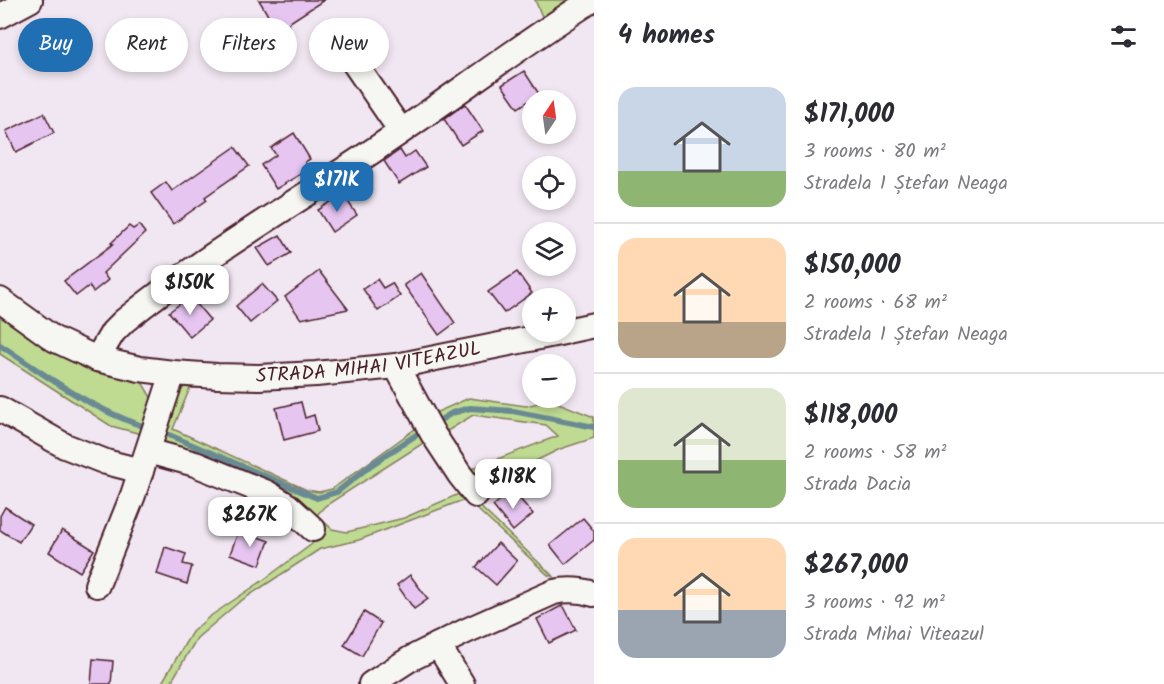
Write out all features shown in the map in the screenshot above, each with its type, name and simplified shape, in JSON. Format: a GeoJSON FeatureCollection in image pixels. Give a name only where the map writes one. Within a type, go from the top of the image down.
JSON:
{"type":"FeatureCollection","features":[{"type":"Feature","properties":{"kind":"street"},"geometry":{"type":"LineString","coordinates":[[0,16],[30,0]]}},
{"type":"Feature","properties":{"kind":"street"},"geometry":{"type":"LineString","coordinates":[[97,359],[113,332],[137,311],[207,260],[592,0]]}},
{"type":"Feature","properties":{"kind":"street"},"geometry":{"type":"LineString","coordinates":[[360,72],[401,131]]}},
{"type":"Feature","properties":{"kind":"street","name":"STRADA MIHAI VITEAZUL"},"geometry":{"type":"LineString","coordinates":[[0,300],[54,339],[97,359],[140,369],[173,373],[259,377],[316,374],[396,366],[522,340]]}},
{"type":"Feature","properties":{"kind":"street","name":"STRADA MIHAI VITEAZUL"},"geometry":{"type":"LineString","coordinates":[[576,329],[594,325]]}},
{"type":"Feature","properties":{"kind":"street"},"geometry":{"type":"LineString","coordinates":[[396,366],[433,434],[460,476],[476,495]]}},
{"type":"Feature","properties":{"kind":"street"},"geometry":{"type":"LineString","coordinates":[[97,585],[133,495],[173,373]]}},
{"type":"Feature","properties":{"kind":"street"},"geometry":{"type":"LineString","coordinates":[[0,409],[65,446],[106,462],[144,461],[195,464],[267,493],[288,506],[313,529]]}},
{"type":"Feature","properties":{"kind":"street"},"geometry":{"type":"LineString","coordinates":[[371,684],[410,659],[554,592],[568,590],[594,594]]}},
{"type":"Feature","properties":{"kind":"street"},"geometry":{"type":"LineString","coordinates":[[438,645],[462,684]]}},
{"type":"Feature","properties":{"kind":"green space"},"geometry":{"type":"Polygon","coordinates":[[[535,0],[575,0],[544,21],[535,0]]]}},
{"type":"Feature","properties":{"kind":"green space"},"geometry":{"type":"Polygon","coordinates":[[[0,310],[139,377],[152,399],[145,435],[111,426],[0,354],[0,310]]]}},
{"type":"Feature","properties":{"kind":"green space"},"geometry":{"type":"Polygon","coordinates":[[[187,382],[295,382],[298,388],[190,388],[173,429],[307,490],[319,492],[332,489],[419,426],[428,440],[325,506],[317,515],[332,529],[347,532],[404,518],[461,493],[471,498],[554,577],[548,575],[478,510],[466,501],[458,502],[359,540],[320,549],[239,602],[197,638],[170,684],[161,684],[192,632],[209,617],[312,544],[315,537],[316,515],[276,488],[160,442],[177,398],[187,382]]]}},
{"type":"Feature","properties":{"kind":"green space"},"geometry":{"type":"Polygon","coordinates":[[[469,398],[522,405],[522,408],[571,408],[594,417],[594,438],[560,449],[507,475],[485,476],[468,470],[558,436],[546,425],[473,415],[441,435],[428,416],[469,398]]]}},
{"type":"Feature","properties":{"kind":"building"},"geometry":{"type":"Polygon","coordinates":[[[259,0],[324,0],[296,18],[267,18],[269,17],[259,0]]]}},
{"type":"Feature","properties":{"kind":"building"},"geometry":{"type":"Polygon","coordinates":[[[524,71],[536,90],[522,90],[522,105],[518,108],[502,85],[524,71]]]}},
{"type":"Feature","properties":{"kind":"building"},"geometry":{"type":"Polygon","coordinates":[[[465,104],[483,131],[461,145],[444,119],[465,104]]]}},
{"type":"Feature","properties":{"kind":"building"},"geometry":{"type":"Polygon","coordinates":[[[44,113],[54,133],[16,152],[6,131],[44,113]]]}},
{"type":"Feature","properties":{"kind":"building"},"geometry":{"type":"Polygon","coordinates":[[[294,133],[310,159],[305,162],[309,169],[276,189],[261,165],[276,155],[271,148],[294,133]]]}},
{"type":"Feature","properties":{"kind":"building"},"geometry":{"type":"Polygon","coordinates":[[[235,147],[249,166],[205,197],[207,200],[173,224],[151,193],[166,182],[172,191],[235,147]]]}},
{"type":"Feature","properties":{"kind":"building"},"geometry":{"type":"Polygon","coordinates":[[[400,150],[405,158],[415,151],[426,167],[399,184],[384,161],[400,150]]]}},
{"type":"Feature","properties":{"kind":"building"},"geometry":{"type":"Polygon","coordinates":[[[343,194],[357,215],[332,232],[318,210],[343,194]]]}},
{"type":"Feature","properties":{"kind":"building"},"geometry":{"type":"Polygon","coordinates":[[[139,225],[145,233],[103,273],[108,280],[93,292],[89,286],[76,296],[64,281],[113,244],[111,243],[129,226],[133,229],[139,225]]]}},
{"type":"Feature","properties":{"kind":"building"},"geometry":{"type":"Polygon","coordinates":[[[280,235],[291,253],[269,266],[257,248],[280,235]]]}},
{"type":"Feature","properties":{"kind":"building"},"geometry":{"type":"Polygon","coordinates":[[[319,271],[348,309],[301,319],[285,297],[319,271]]]}},
{"type":"Feature","properties":{"kind":"building"},"geometry":{"type":"Polygon","coordinates":[[[517,272],[528,288],[522,288],[522,300],[504,313],[488,292],[517,272]]]}},
{"type":"Feature","properties":{"kind":"building"},"geometry":{"type":"Polygon","coordinates":[[[421,273],[455,323],[439,335],[404,285],[421,273]]]}},
{"type":"Feature","properties":{"kind":"building"},"geometry":{"type":"Polygon","coordinates":[[[377,279],[383,288],[392,283],[400,296],[378,311],[363,289],[377,279]]]}},
{"type":"Feature","properties":{"kind":"building"},"geometry":{"type":"Polygon","coordinates":[[[262,284],[277,301],[250,323],[236,306],[262,284]]]}},
{"type":"Feature","properties":{"kind":"building"},"geometry":{"type":"Polygon","coordinates":[[[190,296],[210,320],[190,337],[169,312],[190,296]]]}},
{"type":"Feature","properties":{"kind":"building"},"geometry":{"type":"Polygon","coordinates":[[[301,402],[305,418],[314,415],[318,431],[284,440],[276,408],[301,402]]]}},
{"type":"Feature","properties":{"kind":"building"},"geometry":{"type":"Polygon","coordinates":[[[512,490],[533,514],[513,531],[493,506],[512,490]]]}},
{"type":"Feature","properties":{"kind":"building"},"geometry":{"type":"Polygon","coordinates":[[[5,507],[31,524],[19,542],[0,530],[0,516],[5,507]]]}},
{"type":"Feature","properties":{"kind":"building"},"geometry":{"type":"Polygon","coordinates":[[[583,518],[594,531],[594,540],[565,564],[550,545],[583,518]]]}},
{"type":"Feature","properties":{"kind":"building"},"geometry":{"type":"Polygon","coordinates":[[[62,530],[94,550],[80,572],[49,552],[62,530]]]}},
{"type":"Feature","properties":{"kind":"building"},"geometry":{"type":"Polygon","coordinates":[[[239,530],[269,541],[260,565],[230,554],[239,530]]]}},
{"type":"Feature","properties":{"kind":"building"},"geometry":{"type":"Polygon","coordinates":[[[498,543],[517,561],[496,585],[476,567],[498,543]]]}},
{"type":"Feature","properties":{"kind":"building"},"geometry":{"type":"Polygon","coordinates":[[[165,547],[186,554],[183,564],[192,566],[187,584],[157,574],[165,547]]]}},
{"type":"Feature","properties":{"kind":"building"},"geometry":{"type":"Polygon","coordinates":[[[410,575],[428,599],[414,609],[397,585],[410,575]]]}},
{"type":"Feature","properties":{"kind":"building"},"geometry":{"type":"Polygon","coordinates":[[[563,605],[576,630],[549,643],[537,619],[563,605]]]}},
{"type":"Feature","properties":{"kind":"building"},"geometry":{"type":"Polygon","coordinates":[[[364,612],[381,623],[362,656],[344,645],[364,612]]]}},
{"type":"Feature","properties":{"kind":"building"},"geometry":{"type":"Polygon","coordinates":[[[93,659],[113,661],[111,684],[91,684],[93,659]]]}},
{"type":"Feature","properties":{"kind":"waterway"},"geometry":{"type":"LineString","coordinates":[[0,345],[85,400],[140,425]]}},
{"type":"Feature","properties":{"kind":"waterway"},"geometry":{"type":"LineString","coordinates":[[442,419],[452,413],[470,408],[513,411],[594,427]]}},
{"type":"Feature","properties":{"kind":"waterway"},"geometry":{"type":"LineString","coordinates":[[169,435],[317,498],[337,492],[371,465],[422,431]]}}]}
